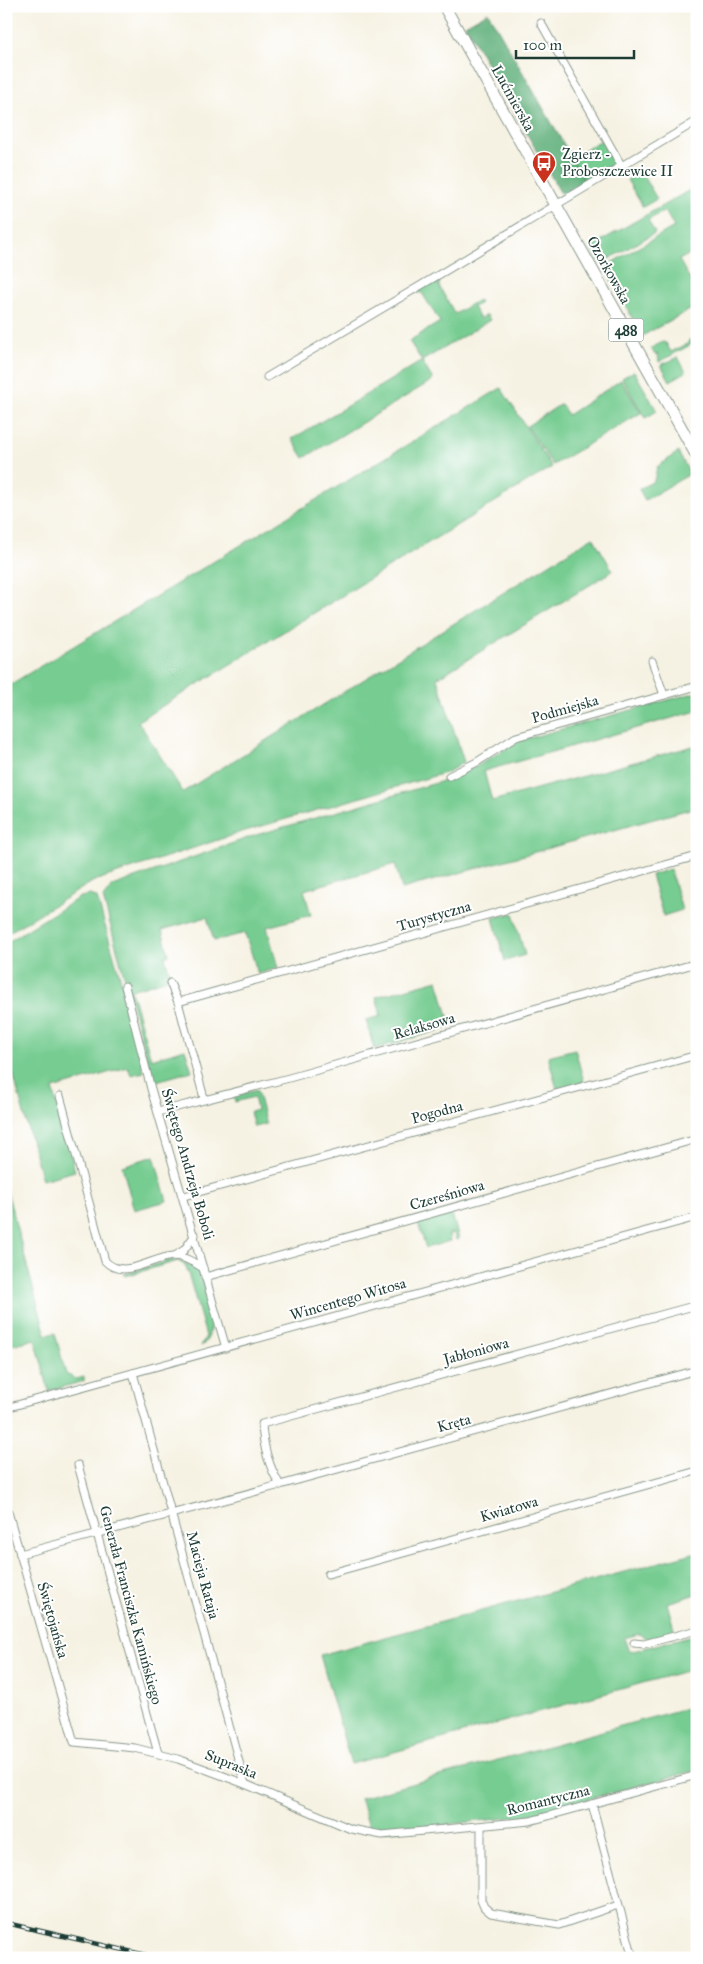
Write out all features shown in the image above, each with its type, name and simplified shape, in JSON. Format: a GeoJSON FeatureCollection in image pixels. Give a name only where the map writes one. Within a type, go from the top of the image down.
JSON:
{"type":"FeatureCollection","features":[{"type":"Feature","properties":{"kind":"main road","name":"Lućmierska"},"geometry":{"type":"LineString","coordinates":[[444,6],[555,204]]}},
{"type":"Feature","properties":{"kind":"main road","name":"Ozorkowska"},"geometry":{"type":"LineString","coordinates":[[555,204],[697,456]]}},
{"type":"Feature","properties":{"kind":"street"},"geometry":{"type":"LineString","coordinates":[[542,23],[621,165]]}},
{"type":"Feature","properties":{"kind":"street"},"geometry":{"type":"LineString","coordinates":[[267,376],[697,121]]}},
{"type":"Feature","properties":{"kind":"street"},"geometry":{"type":"LineString","coordinates":[[652,661],[664,695]]}},
{"type":"Feature","properties":{"kind":"street","name":"Podmiejska"},"geometry":{"type":"LineString","coordinates":[[449,776],[516,737],[697,686]]}},
{"type":"Feature","properties":{"kind":"street","name":"Turystyczna"},"geometry":{"type":"LineString","coordinates":[[178,1002],[697,856]]}},
{"type":"Feature","properties":{"kind":"street","name":"Relaksowa"},"geometry":{"type":"LineString","coordinates":[[158,1112],[204,1098],[288,1078],[697,963]]}},
{"type":"Feature","properties":{"kind":"street"},"geometry":{"type":"LineString","coordinates":[[170,983],[178,1002],[204,1098]]}},
{"type":"Feature","properties":{"kind":"street","name":"Świętego Andrzeja Boboli"},"geometry":{"type":"LineString","coordinates":[[125,986],[158,1112],[184,1196],[226,1348]]}},
{"type":"Feature","properties":{"kind":"street","name":"Pogodna"},"geometry":{"type":"LineString","coordinates":[[184,1196],[697,1055]]}},
{"type":"Feature","properties":{"kind":"street"},"geometry":{"type":"LineString","coordinates":[[60,1096],[105,1261],[111,1268],[121,1270],[174,1256],[184,1250],[195,1235]]}},
{"type":"Feature","properties":{"kind":"street","name":"Czereśniowa"},"geometry":{"type":"LineString","coordinates":[[205,1277],[697,1139]]}},
{"type":"Feature","properties":{"kind":"street","name":"Wincentego Witosa"},"geometry":{"type":"LineString","coordinates":[[6,1408],[697,1217]]}},
{"type":"Feature","properties":{"kind":"street"},"geometry":{"type":"LineString","coordinates":[[174,1256],[193,1262],[203,1268]]}},
{"type":"Feature","properties":{"kind":"street","name":"Jabłoniowa"},"geometry":{"type":"LineString","coordinates":[[280,1485],[271,1468],[262,1424],[697,1305]]}},
{"type":"Feature","properties":{"kind":"street","name":"Kręta"},"geometry":{"type":"LineString","coordinates":[[20,1554],[172,1515],[697,1370]]}},
{"type":"Feature","properties":{"kind":"street","name":"Macieja Rataja"},"geometry":{"type":"LineString","coordinates":[[133,1373],[245,1784]]}},
{"type":"Feature","properties":{"kind":"street","name":"Generała Franciszka Kamińskiego"},"geometry":{"type":"LineString","coordinates":[[78,1465],[158,1753]]}},
{"type":"Feature","properties":{"kind":"street","name":"Kwiatowa"},"geometry":{"type":"LineString","coordinates":[[328,1574],[697,1470]]}},
{"type":"Feature","properties":{"kind":"street","name":"Świętojańska"},"geometry":{"type":"LineString","coordinates":[[6,1505],[74,1742]]}},
{"type":"Feature","properties":{"kind":"street"},"geometry":{"type":"LineString","coordinates":[[634,1643],[644,1644],[697,1630]]}},
{"type":"Feature","properties":{"kind":"street","name":"Supraska"},"geometry":{"type":"LineString","coordinates":[[74,1742],[111,1745],[158,1753],[245,1784],[351,1829],[372,1834]]}},
{"type":"Feature","properties":{"kind":"street","name":"Romantyczna"},"geometry":{"type":"LineString","coordinates":[[372,1834],[392,1835],[530,1821],[697,1775]]}},
{"type":"Feature","properties":{"kind":"street"},"geometry":{"type":"LineString","coordinates":[[592,1804],[633,1958]]}},
{"type":"Feature","properties":{"kind":"street"},"geometry":{"type":"LineString","coordinates":[[481,1827],[482,1900],[484,1907],[491,1912],[559,1925],[618,1905]]}},
{"type":"Feature","properties":{"kind":"green space"},"geometry":{"type":"Polygon","coordinates":[[[488,12],[585,181],[564,193],[560,192],[465,25],[488,12]]]}},
{"type":"Feature","properties":{"kind":"green space"},"geometry":{"type":"Polygon","coordinates":[[[602,140],[614,164],[585,181],[571,157],[602,140]]]}},
{"type":"Feature","properties":{"kind":"green space"},"geometry":{"type":"Polygon","coordinates":[[[641,172],[657,199],[643,207],[627,180],[641,172]]]}},
{"type":"Feature","properties":{"kind":"green space"},"geometry":{"type":"Polygon","coordinates":[[[697,186],[697,250],[679,260],[694,286],[697,284],[697,306],[642,336],[604,267],[674,227],[665,211],[648,220],[655,233],[600,264],[590,247],[697,186]]]}},
{"type":"Feature","properties":{"kind":"green space"},"geometry":{"type":"Polygon","coordinates":[[[440,275],[439,286],[455,314],[478,300],[480,303],[473,307],[480,319],[487,315],[490,320],[422,361],[409,341],[440,322],[422,293],[413,292],[440,275]]]}},
{"type":"Feature","properties":{"kind":"green space"},"geometry":{"type":"Polygon","coordinates":[[[690,339],[692,344],[659,362],[658,354],[655,355],[651,348],[663,342],[666,343],[671,352],[687,344],[690,339]]]}},
{"type":"Feature","properties":{"kind":"green space"},"geometry":{"type":"Polygon","coordinates":[[[678,357],[686,372],[670,381],[661,365],[678,357]]]}},
{"type":"Feature","properties":{"kind":"green space"},"geometry":{"type":"Polygon","coordinates":[[[422,361],[433,380],[304,458],[292,439],[422,361]]]}},
{"type":"Feature","properties":{"kind":"green space"},"geometry":{"type":"Polygon","coordinates":[[[634,371],[657,411],[645,418],[622,378],[634,371]]]}},
{"type":"Feature","properties":{"kind":"green space"},"geometry":{"type":"Polygon","coordinates":[[[621,380],[641,413],[553,465],[527,426],[561,404],[568,415],[621,380]]]}},
{"type":"Feature","properties":{"kind":"green space"},"geometry":{"type":"Polygon","coordinates":[[[501,388],[552,467],[138,721],[183,792],[593,537],[613,571],[437,678],[464,762],[448,772],[245,831],[94,881],[6,934],[6,687],[501,388]]]}},
{"type":"Feature","properties":{"kind":"green space"},"geometry":{"type":"Polygon","coordinates":[[[678,452],[690,474],[645,500],[639,489],[654,481],[657,467],[678,452]]]}},
{"type":"Feature","properties":{"kind":"green space"},"geometry":{"type":"Polygon","coordinates":[[[697,692],[697,711],[484,771],[492,801],[697,745],[697,807],[402,889],[395,864],[304,890],[311,915],[267,927],[278,968],[258,974],[245,933],[214,941],[207,917],[162,930],[169,955],[165,957],[171,978],[131,990],[151,1059],[185,1049],[192,1071],[157,1081],[152,1078],[103,898],[112,886],[256,835],[450,779],[479,765],[518,741],[697,692]]]}},
{"type":"Feature","properties":{"kind":"green space"},"geometry":{"type":"Polygon","coordinates":[[[670,869],[682,910],[663,916],[651,875],[670,869]]]}},
{"type":"Feature","properties":{"kind":"green space"},"geometry":{"type":"Polygon","coordinates":[[[90,895],[97,898],[121,980],[144,1072],[131,1075],[128,1067],[53,1089],[75,1171],[42,1180],[6,1048],[6,943],[80,897],[90,895]]]}},
{"type":"Feature","properties":{"kind":"green space"},"geometry":{"type":"Polygon","coordinates":[[[513,913],[525,955],[505,961],[493,918],[513,913]]]}},
{"type":"Feature","properties":{"kind":"green space"},"geometry":{"type":"Polygon","coordinates":[[[438,980],[451,1027],[374,1049],[366,1020],[381,1016],[376,997],[438,980]]]}},
{"type":"Feature","properties":{"kind":"green space"},"geometry":{"type":"Polygon","coordinates":[[[575,1049],[584,1082],[557,1089],[548,1056],[575,1049]]]}},
{"type":"Feature","properties":{"kind":"green space"},"geometry":{"type":"Polygon","coordinates":[[[257,1090],[266,1124],[254,1127],[250,1112],[257,1110],[254,1097],[235,1102],[234,1096],[257,1090]]]}},
{"type":"Feature","properties":{"kind":"green space"},"geometry":{"type":"Polygon","coordinates":[[[154,1156],[167,1201],[134,1210],[122,1166],[154,1156]]]}},
{"type":"Feature","properties":{"kind":"green space"},"geometry":{"type":"Polygon","coordinates":[[[6,1188],[46,1335],[55,1333],[66,1374],[76,1379],[84,1377],[84,1381],[49,1391],[35,1339],[12,1345],[6,1325],[6,1188]]]}},
{"type":"Feature","properties":{"kind":"green space"},"geometry":{"type":"Polygon","coordinates":[[[452,1214],[459,1239],[456,1240],[454,1233],[449,1234],[450,1241],[426,1248],[418,1223],[452,1214]]]}},
{"type":"Feature","properties":{"kind":"green space"},"geometry":{"type":"Polygon","coordinates":[[[170,1260],[179,1261],[191,1265],[198,1271],[203,1282],[209,1301],[211,1323],[210,1333],[201,1346],[206,1336],[186,1266],[178,1261],[125,1276],[124,1274],[170,1260]]]}},
{"type":"Feature","properties":{"kind":"green space"},"geometry":{"type":"Polygon","coordinates":[[[697,1552],[697,1594],[667,1603],[675,1632],[647,1639],[639,1634],[624,1638],[629,1652],[697,1634],[697,1668],[351,1764],[320,1655],[697,1552]]]}},
{"type":"Feature","properties":{"kind":"green space"},"geometry":{"type":"Polygon","coordinates":[[[697,1705],[697,1770],[526,1816],[386,1831],[370,1829],[360,1798],[697,1705]]]}},
{"type":"Feature","properties":{"kind":"railway"},"geometry":{"type":"LineString","coordinates":[[6,1923],[159,1958]]}},
{"type":"Feature","properties":{"kind":"place","name":"Zgierz - Proboszczewice II"},"geometry":{"type":"Point","coordinates":[544,184]}}]}
